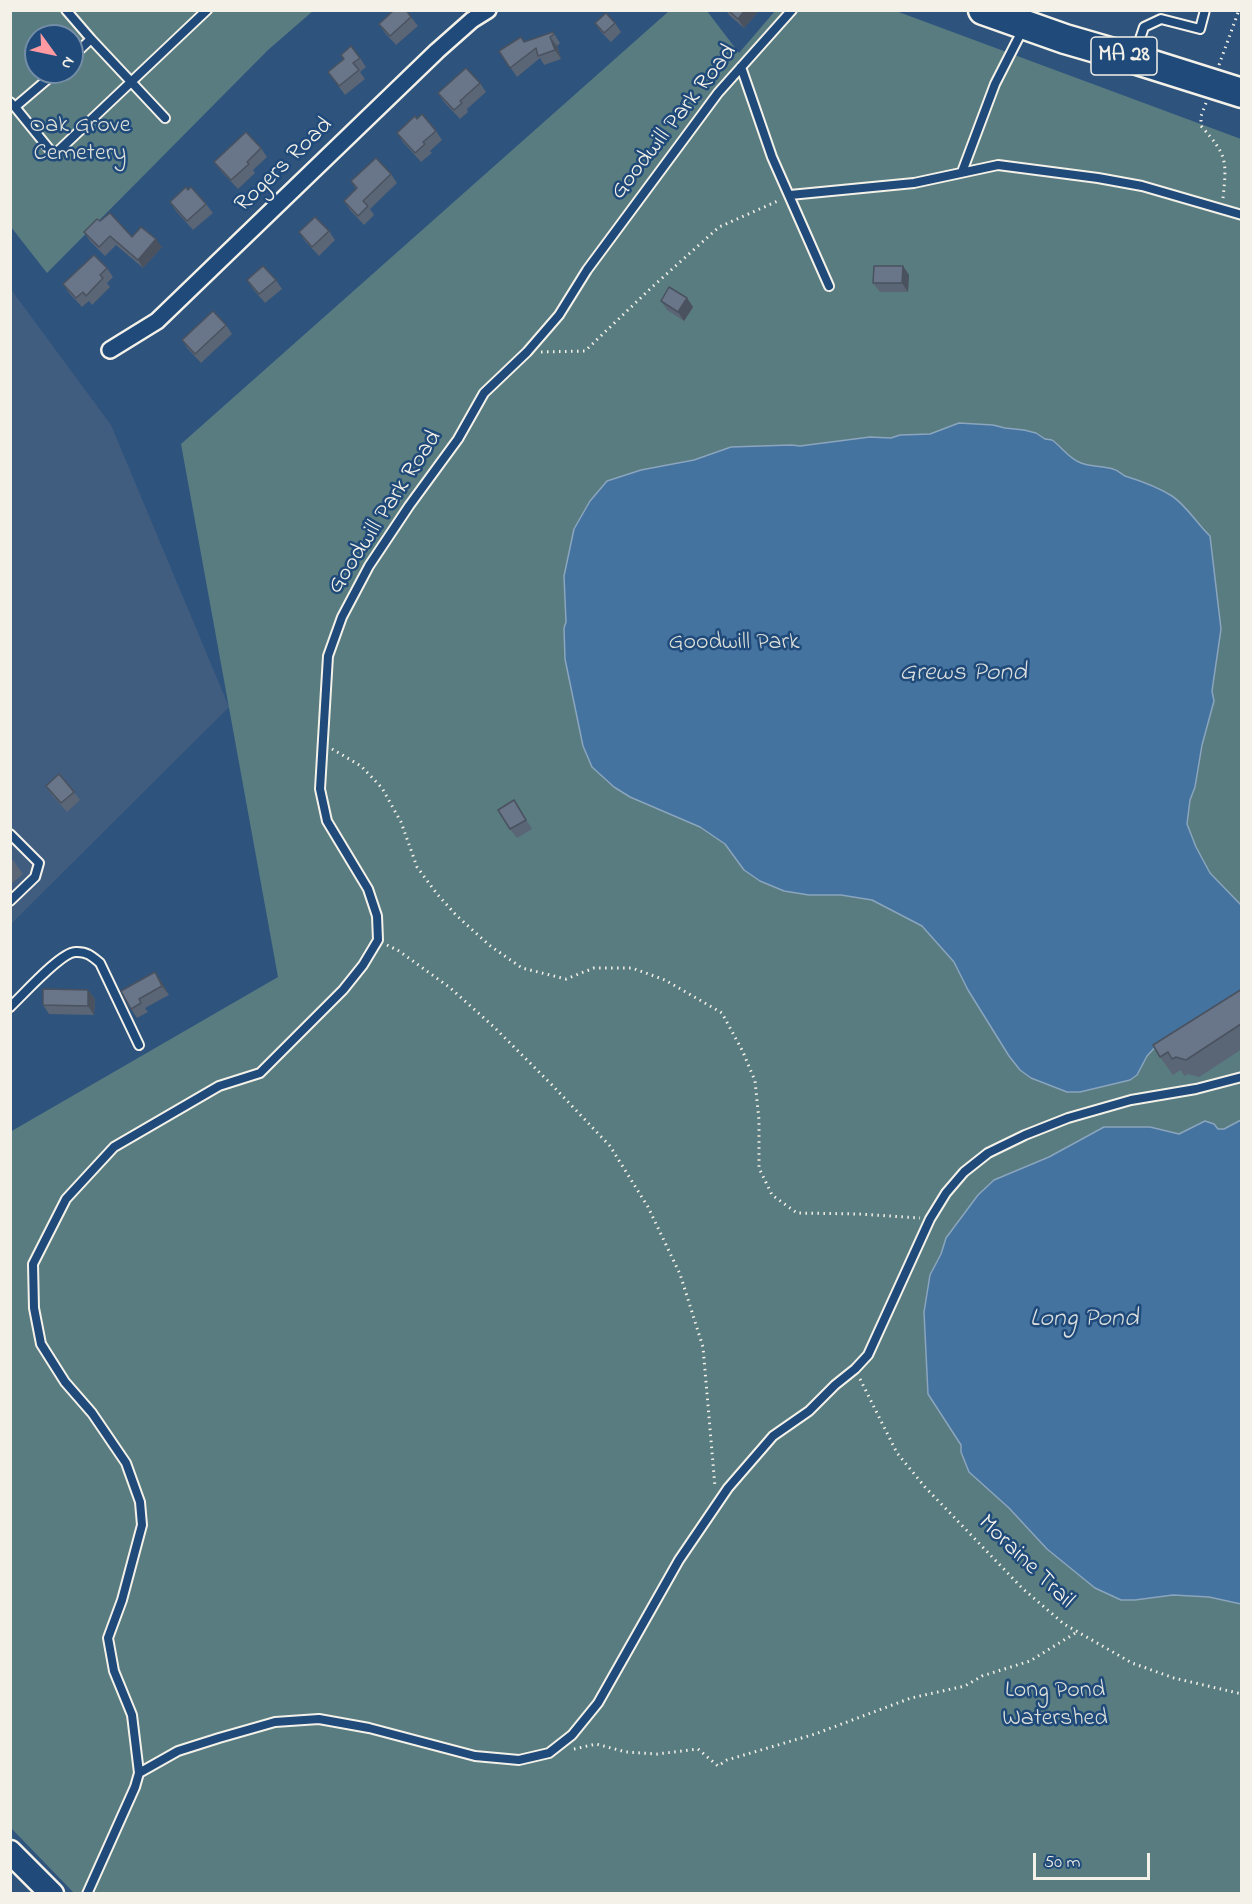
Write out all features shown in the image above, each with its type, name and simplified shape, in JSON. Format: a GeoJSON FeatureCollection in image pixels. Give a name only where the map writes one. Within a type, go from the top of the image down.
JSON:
{"type":"FeatureCollection","features":[{"type":"Feature","properties":{"kind":"highway","name":"MA 28"},"geometry":{"type":"LineString","coordinates":[[983,10],[1065,39],[1134,58],[1242,93]]}},
{"type":"Feature","properties":{"kind":"main road"},"geometry":{"type":"LineString","coordinates":[[10,1852],[52,1893]]}},
{"type":"Feature","properties":{"kind":"street","name":"Rogers Road"},"geometry":{"type":"LineString","coordinates":[[110,350],[157,321],[467,15],[488,10]]}},
{"type":"Feature","properties":{"kind":"lane"},"geometry":{"type":"LineString","coordinates":[[66,10],[165,118]]}},
{"type":"Feature","properties":{"kind":"lane"},"geometry":{"type":"LineString","coordinates":[[40,84],[13,104],[54,155],[207,10]]}},
{"type":"Feature","properties":{"kind":"lane","name":"Goodwill Park Road"},"geometry":{"type":"LineString","coordinates":[[378,940],[377,916],[368,889],[327,821],[320,789],[328,656],[342,617],[369,566],[458,439],[484,393],[527,352],[559,315],[587,270],[718,93],[792,10]]}},
{"type":"Feature","properties":{"kind":"lane"},"geometry":{"type":"LineString","coordinates":[[1134,58],[1144,27],[1161,19],[1200,28],[1205,10]]}},
{"type":"Feature","properties":{"kind":"lane"},"geometry":{"type":"LineString","coordinates":[[962,172],[995,84],[1026,25]]}},
{"type":"Feature","properties":{"kind":"lane"},"geometry":{"type":"LineString","coordinates":[[84,46],[92,39]]}},
{"type":"Feature","properties":{"kind":"lane"},"geometry":{"type":"LineString","coordinates":[[741,67],[757,118],[829,286]]}},
{"type":"Feature","properties":{"kind":"lane"},"geometry":{"type":"LineString","coordinates":[[790,195],[914,183],[998,165],[1142,186],[1242,215]]}},
{"type":"Feature","properties":{"kind":"lane"},"geometry":{"type":"LineString","coordinates":[[10,834],[39,863],[35,877],[10,901]]}},
{"type":"Feature","properties":{"kind":"lane"},"geometry":{"type":"LineString","coordinates":[[87,1893],[135,1787],[139,1773],[132,1715],[114,1671],[108,1638],[122,1600],[142,1524],[141,1502],[126,1463],[92,1413],[65,1382],[41,1344],[34,1308],[33,1264],[66,1199],[114,1147],[219,1086],[260,1073],[343,990],[363,965],[378,940]]}},
{"type":"Feature","properties":{"kind":"lane"},"geometry":{"type":"LineString","coordinates":[[10,1007],[53,965],[73,952],[89,953],[100,963],[139,1045]]}},
{"type":"Feature","properties":{"kind":"lane"},"geometry":{"type":"LineString","coordinates":[[139,1773],[178,1751],[219,1738],[275,1722],[319,1719],[369,1728],[475,1756],[519,1760],[549,1753],[572,1735],[597,1702],[679,1560],[716,1504],[773,1436],[809,1410],[868,1355],[930,1219],[946,1193],[964,1172],[988,1153],[1068,1118],[1131,1100],[1197,1089],[1242,1077]]}},
{"type":"Feature","properties":{"kind":"path"},"geometry":{"type":"LineString","coordinates":[[1221,209],[1226,166],[1219,147],[1201,126],[1200,121],[1239,10]]}},
{"type":"Feature","properties":{"kind":"path"},"geometry":{"type":"LineString","coordinates":[[527,352],[585,351],[719,227],[790,195]]}},
{"type":"Feature","properties":{"kind":"path"},"geometry":{"type":"LineString","coordinates":[[322,744],[360,766],[382,788],[401,822],[417,867],[437,894],[489,945],[522,968],[566,979],[594,968],[632,968],[665,980],[722,1013],[743,1052],[755,1081],[759,1120],[759,1168],[772,1195],[797,1213],[930,1219]]}},
{"type":"Feature","properties":{"kind":"path"},"geometry":{"type":"LineString","coordinates":[[378,940],[399,951],[449,987],[518,1051],[610,1146],[648,1207],[680,1274],[703,1347],[716,1504]]}},
{"type":"Feature","properties":{"kind":"path","name":"Moraine Trail"},"geometry":{"type":"LineString","coordinates":[[855,1369],[897,1453],[925,1487],[1022,1588],[1064,1624],[1132,1663],[1174,1678],[1242,1694]]}},
{"type":"Feature","properties":{"kind":"path"},"geometry":{"type":"LineString","coordinates":[[549,1753],[596,1744],[627,1752],[657,1754],[698,1749],[718,1766],[727,1760],[815,1734],[911,1698],[965,1686],[982,1676],[1030,1661],[1077,1632]]}},
{"type":"Feature","properties":{"kind":"shaded area"},"geometry":{"type":"Polygon","coordinates":[[[10,288],[111,425],[229,707],[11,924],[10,288]]]}},
{"type":"Feature","properties":{"kind":"green space","name":"Oak Grove Cemetery"},"geometry":{"type":"Polygon","coordinates":[[[11,11],[313,11],[268,50],[47,273],[11,227],[11,11]]]}},
{"type":"Feature","properties":{"kind":"green space","name":"Goodwill Park"},"geometry":{"type":"Polygon","coordinates":[[[669,11],[707,11],[739,53],[775,11],[896,11],[1241,139],[1241,1893],[74,1893],[11,1828],[10,1132],[278,977],[181,444],[669,11]]]}},
{"type":"Feature","properties":{"kind":"water","name":"Grews Pond"},"geometry":{"type":"Polygon","coordinates":[[[959,423],[1024,430],[1052,440],[1081,463],[1115,470],[1172,496],[1210,536],[1221,629],[1212,691],[1214,701],[1202,745],[1187,824],[1210,873],[1241,905],[1241,1004],[1158,1044],[1147,1056],[1137,1075],[1130,1080],[1080,1092],[1067,1092],[1031,1078],[1020,1070],[968,990],[954,962],[922,926],[872,900],[841,895],[809,895],[784,891],[760,881],[744,870],[725,844],[700,827],[630,797],[614,787],[592,767],[583,746],[565,659],[564,576],[574,529],[590,501],[607,481],[641,470],[694,460],[731,447],[800,446],[870,437],[891,438],[900,435],[930,434],[959,423]]]}},
{"type":"Feature","properties":{"kind":"water","name":"Long Pond"},"geometry":{"type":"Polygon","coordinates":[[[1241,1120],[1241,1604],[1209,1597],[1173,1595],[1121,1600],[1095,1588],[1047,1549],[1009,1508],[969,1472],[961,1452],[961,1445],[928,1394],[924,1312],[930,1275],[946,1238],[978,1195],[994,1180],[1049,1157],[1104,1127],[1150,1127],[1179,1134],[1205,1121],[1214,1124],[1218,1129],[1224,1129],[1241,1120]]]}},
{"type":"Feature","properties":{"kind":"building"},"geometry":{"type":"Polygon","coordinates":[[[394,10],[406,10],[411,17],[390,36],[379,24],[394,10]]]}},
{"type":"Feature","properties":{"kind":"building"},"geometry":{"type":"Polygon","coordinates":[[[728,10],[745,10],[738,19],[728,10]]]}},
{"type":"Feature","properties":{"kind":"building"},"geometry":{"type":"Polygon","coordinates":[[[606,13],[615,23],[604,33],[595,23],[606,13]]]}},
{"type":"Feature","properties":{"kind":"building"},"geometry":{"type":"Polygon","coordinates":[[[553,32],[554,34],[550,37],[555,50],[538,56],[536,48],[510,68],[499,51],[521,37],[524,42],[553,32]]]}},
{"type":"Feature","properties":{"kind":"building"},"geometry":{"type":"Polygon","coordinates":[[[351,46],[360,58],[353,63],[359,70],[339,86],[328,72],[344,59],[341,55],[351,46]]]}},
{"type":"Feature","properties":{"kind":"building"},"geometry":{"type":"Polygon","coordinates":[[[466,68],[480,83],[460,101],[462,103],[454,110],[438,93],[466,68]]]}},
{"type":"Feature","properties":{"kind":"building"},"geometry":{"type":"Polygon","coordinates":[[[422,114],[436,131],[423,142],[425,144],[415,153],[397,133],[415,116],[417,119],[422,114]]]}},
{"type":"Feature","properties":{"kind":"building"},"geometry":{"type":"Polygon","coordinates":[[[246,132],[261,148],[247,162],[249,164],[231,180],[214,162],[246,132]]]}},
{"type":"Feature","properties":{"kind":"building"},"geometry":{"type":"Polygon","coordinates":[[[376,158],[391,174],[363,201],[368,206],[358,216],[344,201],[357,188],[351,181],[376,158]]]}},
{"type":"Feature","properties":{"kind":"building"},"geometry":{"type":"Polygon","coordinates":[[[186,187],[188,190],[191,187],[206,204],[187,221],[170,202],[186,187]]]}},
{"type":"Feature","properties":{"kind":"building"},"geometry":{"type":"Polygon","coordinates":[[[110,213],[132,237],[141,227],[156,239],[138,260],[110,236],[99,247],[84,232],[97,219],[100,221],[110,213]]]}},
{"type":"Feature","properties":{"kind":"building"},"geometry":{"type":"Polygon","coordinates":[[[315,217],[329,231],[312,247],[299,232],[315,217]]]}},
{"type":"Feature","properties":{"kind":"building"},"geometry":{"type":"Polygon","coordinates":[[[94,255],[107,268],[100,275],[103,278],[86,296],[83,292],[76,298],[63,284],[94,255]]]}},
{"type":"Feature","properties":{"kind":"building"},"geometry":{"type":"Polygon","coordinates":[[[263,266],[276,280],[259,294],[247,280],[263,266]]]}},
{"type":"Feature","properties":{"kind":"building"},"geometry":{"type":"Polygon","coordinates":[[[874,266],[903,266],[902,283],[873,283],[874,266]]]}},
{"type":"Feature","properties":{"kind":"building"},"geometry":{"type":"Polygon","coordinates":[[[669,287],[687,298],[678,312],[661,301],[669,287]]]}},
{"type":"Feature","properties":{"kind":"building"},"geometry":{"type":"Polygon","coordinates":[[[213,311],[226,325],[195,354],[182,340],[213,311]]]}},
{"type":"Feature","properties":{"kind":"building"},"geometry":{"type":"Polygon","coordinates":[[[59,774],[74,792],[61,803],[46,786],[59,774]]]}},
{"type":"Feature","properties":{"kind":"building"},"geometry":{"type":"Polygon","coordinates":[[[514,800],[526,820],[510,829],[498,810],[514,800]]]}},
{"type":"Feature","properties":{"kind":"building"},"geometry":{"type":"Polygon","coordinates":[[[155,972],[162,986],[139,999],[141,1003],[131,1009],[121,991],[155,972]]]}},
{"type":"Feature","properties":{"kind":"building"},"geometry":{"type":"Polygon","coordinates":[[[43,989],[88,990],[88,1006],[43,1005],[43,989]]]}},
{"type":"Feature","properties":{"kind":"building"},"geometry":{"type":"Polygon","coordinates":[[[1242,989],[1242,1025],[1186,1060],[1176,1057],[1172,1059],[1168,1052],[1160,1057],[1153,1045],[1242,989]]]}},
{"type":"Feature","properties":{"kind":"park label","name":"Long Pond Watershed"},"geometry":{"type":"Point","coordinates":[1055,1706]}}]}
